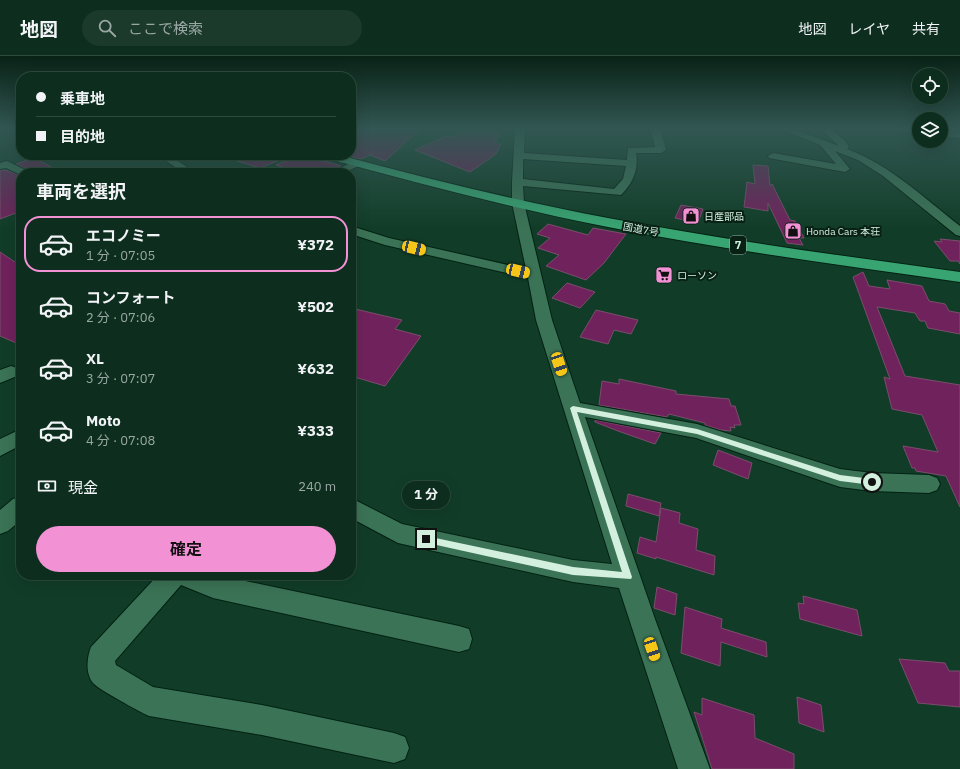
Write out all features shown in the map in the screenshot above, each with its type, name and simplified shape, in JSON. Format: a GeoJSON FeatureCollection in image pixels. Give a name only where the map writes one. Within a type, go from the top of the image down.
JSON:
{"type":"FeatureCollection","features":[{"type":"Feature","properties":{"kind":"highway","name":"国道7号"},"geometry":{"type":"LineString","coordinates":[[350,161],[433,184],[648,230],[807,256],[960,278]]}},
{"type":"Feature","properties":{"kind":"street"},"geometry":{"type":"LineString","coordinates":[[172,161],[183,168]]}},
{"type":"Feature","properties":{"kind":"street"},"geometry":{"type":"LineString","coordinates":[[518,161],[518,203],[544,320],[628,577],[694,769]]}},
{"type":"Feature","properties":{"kind":"street"},"geometry":{"type":"LineString","coordinates":[[517,182],[617,193],[626,185],[634,163],[605,161]]}},
{"type":"Feature","properties":{"kind":"street"},"geometry":{"type":"LineString","coordinates":[[805,161],[845,168],[839,161]]}},
{"type":"Feature","properties":{"kind":"street"},"geometry":{"type":"LineString","coordinates":[[867,161],[886,174],[960,232]]}},
{"type":"Feature","properties":{"kind":"street"},"geometry":{"type":"LineString","coordinates":[[346,168],[357,163]]}},
{"type":"Feature","properties":{"kind":"street"},"geometry":{"type":"LineString","coordinates":[[2,164],[16,170]]}},
{"type":"Feature","properties":{"kind":"street"},"geometry":{"type":"LineString","coordinates":[[933,211],[956,214]]}},
{"type":"Feature","properties":{"kind":"street"},"geometry":{"type":"LineString","coordinates":[[356,232],[385,241],[533,275]]}},
{"type":"Feature","properties":{"kind":"street"},"geometry":{"type":"LineString","coordinates":[[0,370],[11,372],[0,377]]}},
{"type":"Feature","properties":{"kind":"street"},"geometry":{"type":"LineString","coordinates":[[573,408],[697,431],[840,478],[856,481],[929,484]]}},
{"type":"Feature","properties":{"kind":"street"},"geometry":{"type":"LineString","coordinates":[[0,448],[16,439]]}},
{"type":"Feature","properties":{"kind":"street"},"geometry":{"type":"LineString","coordinates":[[0,524],[16,510]]}},
{"type":"Feature","properties":{"kind":"street"},"geometry":{"type":"LineString","coordinates":[[356,510],[398,533],[573,571],[628,577]]}},
{"type":"Feature","properties":{"kind":"street"},"geometry":{"type":"LineString","coordinates":[[170,580],[101,657],[103,673],[149,701],[262,720],[394,748]]}},
{"type":"Feature","properties":{"kind":"street"},"geometry":{"type":"LineString","coordinates":[[198,580],[213,586],[459,639]]}},
{"type":"Feature","properties":{"kind":"building"},"geometry":{"type":"Polygon","coordinates":[[[24,161],[40,161],[53,168],[25,168],[16,164],[24,161]]]}},
{"type":"Feature","properties":{"kind":"building"},"geometry":{"type":"Polygon","coordinates":[[[238,161],[277,161],[260,168],[238,161]]]}},
{"type":"Feature","properties":{"kind":"building"},"geometry":{"type":"Polygon","coordinates":[[[285,161],[325,161],[341,166],[337,168],[286,168],[276,165],[285,161]]]}},
{"type":"Feature","properties":{"kind":"building"},"geometry":{"type":"Polygon","coordinates":[[[443,161],[485,161],[470,172],[443,161]]]}},
{"type":"Feature","properties":{"kind":"building"},"geometry":{"type":"Polygon","coordinates":[[[753,165],[768,166],[770,186],[772,184],[790,220],[795,221],[804,238],[799,238],[803,245],[787,243],[768,203],[768,211],[744,207],[747,182],[755,184],[753,165]]]}},
{"type":"Feature","properties":{"kind":"building"},"geometry":{"type":"Polygon","coordinates":[[[0,170],[6,170],[16,174],[16,213],[0,219],[0,170]]]}},
{"type":"Feature","properties":{"kind":"building"},"geometry":{"type":"Polygon","coordinates":[[[681,205],[703,209],[698,223],[675,218],[681,205]]]}},
{"type":"Feature","properties":{"kind":"building"},"geometry":{"type":"Polygon","coordinates":[[[548,224],[588,235],[593,228],[626,234],[604,263],[586,280],[546,266],[559,255],[538,248],[550,238],[537,234],[548,224]]]}},
{"type":"Feature","properties":{"kind":"building"},"geometry":{"type":"Polygon","coordinates":[[[940,239],[960,241],[960,264],[958,261],[950,261],[934,241],[942,242],[940,239]]]}},
{"type":"Feature","properties":{"kind":"building"},"geometry":{"type":"Polygon","coordinates":[[[0,252],[16,263],[16,343],[0,336],[0,252]]]}},
{"type":"Feature","properties":{"kind":"building"},"geometry":{"type":"Polygon","coordinates":[[[863,272],[869,286],[890,289],[887,280],[922,286],[929,301],[945,304],[949,311],[960,313],[960,334],[928,328],[925,321],[920,321],[915,313],[877,307],[905,376],[960,385],[960,507],[946,476],[916,471],[915,468],[912,468],[903,446],[938,452],[922,415],[892,409],[884,377],[890,379],[853,277],[863,272]]]}},
{"type":"Feature","properties":{"kind":"building"},"geometry":{"type":"Polygon","coordinates":[[[567,283],[595,292],[580,308],[552,298],[567,283]]]}},
{"type":"Feature","properties":{"kind":"building"},"geometry":{"type":"Polygon","coordinates":[[[356,309],[402,320],[395,329],[421,336],[385,386],[356,377],[356,309]]]}},
{"type":"Feature","properties":{"kind":"building"},"geometry":{"type":"Polygon","coordinates":[[[596,310],[638,320],[631,334],[614,330],[608,344],[580,337],[596,310]]]}},
{"type":"Feature","properties":{"kind":"building"},"geometry":{"type":"Polygon","coordinates":[[[619,379],[676,391],[676,394],[729,399],[731,406],[735,406],[741,425],[734,425],[735,428],[730,427],[731,431],[721,430],[705,425],[705,423],[669,414],[667,417],[599,405],[602,381],[619,384],[619,379]]]}},
{"type":"Feature","properties":{"kind":"building"},"geometry":{"type":"Polygon","coordinates":[[[595,420],[661,433],[655,444],[595,422],[595,420]]]}},
{"type":"Feature","properties":{"kind":"building"},"geometry":{"type":"Polygon","coordinates":[[[718,450],[752,463],[748,479],[713,465],[718,450]]]}},
{"type":"Feature","properties":{"kind":"building"},"geometry":{"type":"Polygon","coordinates":[[[628,494],[661,503],[659,516],[626,506],[628,494]]]}},
{"type":"Feature","properties":{"kind":"building"},"geometry":{"type":"Polygon","coordinates":[[[661,508],[680,513],[679,523],[698,529],[696,550],[715,556],[714,575],[656,557],[656,559],[637,553],[640,537],[656,542],[661,508]]]}},
{"type":"Feature","properties":{"kind":"building"},"geometry":{"type":"Polygon","coordinates":[[[657,587],[677,594],[675,615],[654,608],[657,587]]]}},
{"type":"Feature","properties":{"kind":"building"},"geometry":{"type":"Polygon","coordinates":[[[803,596],[857,610],[862,636],[800,619],[798,603],[804,604],[803,596]]]}},
{"type":"Feature","properties":{"kind":"building"},"geometry":{"type":"Polygon","coordinates":[[[685,607],[722,619],[721,628],[766,642],[767,657],[721,642],[720,666],[681,653],[685,607]]]}},
{"type":"Feature","properties":{"kind":"building"},"geometry":{"type":"Polygon","coordinates":[[[899,659],[945,663],[949,671],[960,671],[960,707],[918,703],[899,659]]]}},
{"type":"Feature","properties":{"kind":"building"},"geometry":{"type":"Polygon","coordinates":[[[797,697],[821,705],[824,732],[799,723],[797,697]]]}},
{"type":"Feature","properties":{"kind":"building"},"geometry":{"type":"Polygon","coordinates":[[[702,698],[754,715],[755,738],[794,754],[794,769],[712,769],[694,712],[702,715],[702,698]]]}},
{"type":"Feature","properties":{"kind":"place","name":"日産部品"},"geometry":{"type":"Point","coordinates":[691,216]}},
{"type":"Feature","properties":{"kind":"place","name":"Honda Cars 本荘"},"geometry":{"type":"Point","coordinates":[793,231]}},
{"type":"Feature","properties":{"kind":"place","name":"ローソン"},"geometry":{"type":"Point","coordinates":[664,275]}},
{"type":"Feature","properties":{"kind":"route"},"geometry":{"type":"LineString","coordinates":[[426,539],[573,571],[628,577],[573,408],[697,431],[737,443],[818,472],[856,481],[872,482]]}}]}
